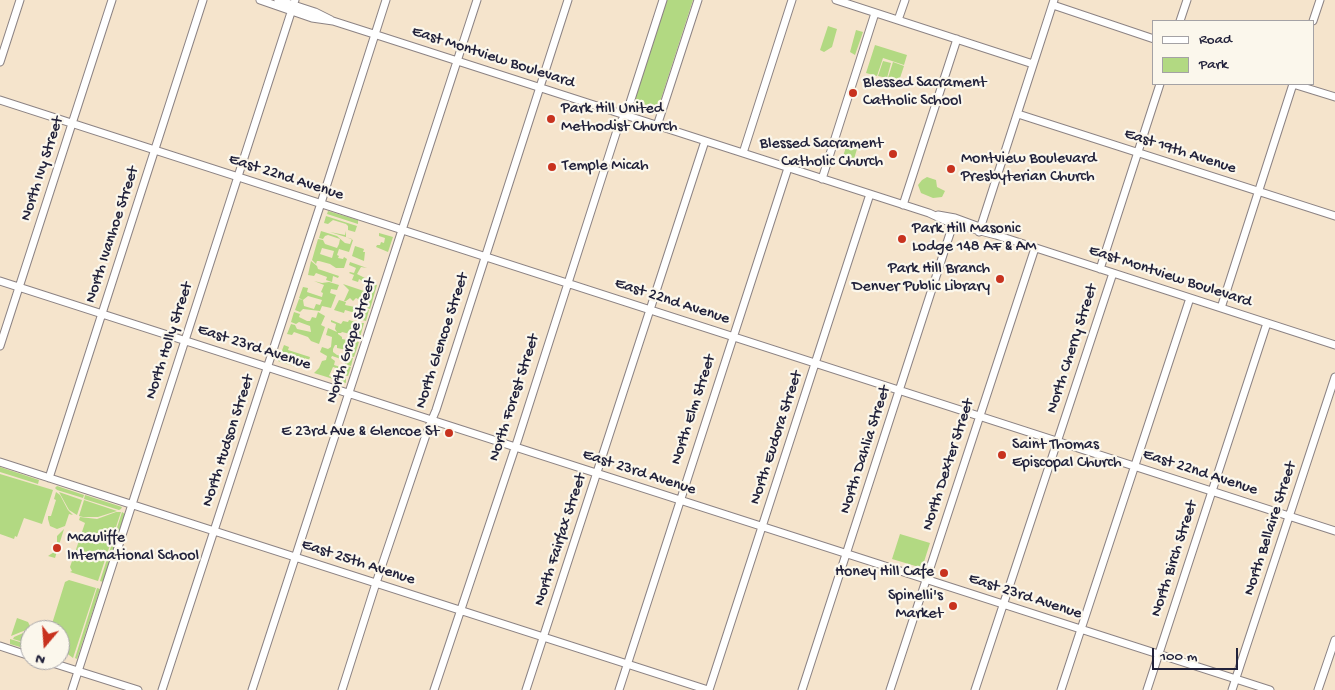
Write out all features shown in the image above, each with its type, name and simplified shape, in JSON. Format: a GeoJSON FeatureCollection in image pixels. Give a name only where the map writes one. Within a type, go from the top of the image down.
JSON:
{"type":"FeatureCollection","features":[{"type":"Feature","properties":{"kind":"street"},"geometry":{"type":"LineString","coordinates":[[0,62],[20,0]]}},
{"type":"Feature","properties":{"kind":"street","name":"North Ivy Street"},"geometry":{"type":"LineString","coordinates":[[0,346],[112,0]]}},
{"type":"Feature","properties":{"kind":"street","name":"North Ivanhoe Street"},"geometry":{"type":"LineString","coordinates":[[48,478],[203,0]]}},
{"type":"Feature","properties":{"kind":"street","name":"East Montview Boulevard"},"geometry":{"type":"LineString","coordinates":[[260,0],[293,5]]}},
{"type":"Feature","properties":{"kind":"street","name":"East Montview Boulevard"},"geometry":{"type":"LineString","coordinates":[[278,0],[315,12],[333,21],[1335,344]]}},
{"type":"Feature","properties":{"kind":"street","name":"North Hudson Street"},"geometry":{"type":"LineString","coordinates":[[162,690],[386,0]]}},
{"type":"Feature","properties":{"kind":"street","name":"North Grape Street"},"geometry":{"type":"LineString","coordinates":[[252,690],[477,0]]}},
{"type":"Feature","properties":{"kind":"street","name":"North Glencoe Street"},"geometry":{"type":"LineString","coordinates":[[342,690],[486,256],[568,0]]}},
{"type":"Feature","properties":{"kind":"street","name":"North Forest Street"},"geometry":{"type":"LineString","coordinates":[[434,690],[619,124],[626,115],[663,0]]}},
{"type":"Feature","properties":{"kind":"street"},"geometry":{"type":"LineString","coordinates":[[657,126],[698,0]]}},
{"type":"Feature","properties":{"kind":"street"},"geometry":{"type":"LineString","coordinates":[[743,153],[792,0]]}},
{"type":"Feature","properties":{"kind":"street"},"geometry":{"type":"LineString","coordinates":[[836,0],[1033,64]]}},
{"type":"Feature","properties":{"kind":"street"},"geometry":{"type":"LineString","coordinates":[[898,20],[905,0]]}},
{"type":"Feature","properties":{"kind":"street"},"geometry":{"type":"LineString","coordinates":[[1180,20],[1187,0]]}},
{"type":"Feature","properties":{"kind":"street"},"geometry":{"type":"LineString","coordinates":[[1313,20],[1320,0]]}},
{"type":"Feature","properties":{"kind":"street"},"geometry":{"type":"LineString","coordinates":[[980,229],[1054,3],[1152,37]]}},
{"type":"Feature","properties":{"kind":"street","name":"North Holly Street"},"geometry":{"type":"LineString","coordinates":[[72,690],[293,5]]}},
{"type":"Feature","properties":{"kind":"street"},"geometry":{"type":"LineString","coordinates":[[822,179],[875,13]]}},
{"type":"Feature","properties":{"kind":"street"},"geometry":{"type":"LineString","coordinates":[[903,205],[956,39]]}},
{"type":"Feature","properties":{"kind":"street","name":"North Cherry Street"},"geometry":{"type":"LineString","coordinates":[[1100,269],[1160,85]]}},
{"type":"Feature","properties":{"kind":"street"},"geometry":{"type":"LineString","coordinates":[[1221,308],[1293,85]]}},
{"type":"Feature","properties":{"kind":"street"},"geometry":{"type":"LineString","coordinates":[[1296,85],[1335,97]]}},
{"type":"Feature","properties":{"kind":"street","name":"East 22nd Avenue"},"geometry":{"type":"LineString","coordinates":[[0,100],[1335,531]]}},
{"type":"Feature","properties":{"kind":"street","name":"East 19th Avenue"},"geometry":{"type":"LineString","coordinates":[[1018,114],[1335,216]]}},
{"type":"Feature","properties":{"kind":"street","name":"North Fairfax Street"},"geometry":{"type":"LineString","coordinates":[[526,690],[705,141]]}},
{"type":"Feature","properties":{"kind":"street","name":"North Elm Street"},"geometry":{"type":"LineString","coordinates":[[619,690],[732,336],[788,168]]}},
{"type":"Feature","properties":{"kind":"street","name":"North Eudora Street"},"geometry":{"type":"LineString","coordinates":[[709,690],[870,194]]}},
{"type":"Feature","properties":{"kind":"street","name":"North Dahlia Street"},"geometry":{"type":"LineString","coordinates":[[802,690],[954,221]]}},
{"type":"Feature","properties":{"kind":"street","name":"North Dexter Street"},"geometry":{"type":"LineString","coordinates":[[890,690],[1035,248]]}},
{"type":"Feature","properties":{"kind":"street","name":"North Cherry Street"},"geometry":{"type":"LineString","coordinates":[[975,690],[1113,273]]}},
{"type":"Feature","properties":{"kind":"street","name":"East 23rd Avenue"},"geometry":{"type":"LineString","coordinates":[[0,281],[1270,690]]}},
{"type":"Feature","properties":{"kind":"street"},"geometry":{"type":"LineString","coordinates":[[1061,690],[1190,298]]}},
{"type":"Feature","properties":{"kind":"street","name":"North Birch Street"},"geometry":{"type":"LineString","coordinates":[[1147,690],[1268,323]]}},
{"type":"Feature","properties":{"kind":"street","name":"North Bellaire Street"},"geometry":{"type":"LineString","coordinates":[[1232,690],[1335,377]]}},
{"type":"Feature","properties":{"kind":"street","name":"East 25th Avenue"},"geometry":{"type":"LineString","coordinates":[[0,462],[709,690]]}},
{"type":"Feature","properties":{"kind":"street"},"geometry":{"type":"LineString","coordinates":[[1318,690],[1335,640]]}},
{"type":"Feature","properties":{"kind":"street"},"geometry":{"type":"LineString","coordinates":[[0,646],[20,653]]}},
{"type":"Feature","properties":{"kind":"street"},"geometry":{"type":"LineString","coordinates":[[70,668],[138,690]]}},
{"type":"Feature","properties":{"kind":"green space"},"geometry":{"type":"Polygon","coordinates":[[[666,0],[693,0],[659,105],[655,111],[645,113],[636,106],[636,95],[666,0]]]}},
{"type":"Feature","properties":{"kind":"green space"},"geometry":{"type":"Polygon","coordinates":[[[828,26],[837,29],[832,47],[824,52],[820,50],[828,26]]]}},
{"type":"Feature","properties":{"kind":"green space"},"geometry":{"type":"Polygon","coordinates":[[[856,30],[863,32],[855,55],[850,52],[856,30]]]}},
{"type":"Feature","properties":{"kind":"green space"},"geometry":{"type":"Polygon","coordinates":[[[875,45],[907,55],[904,65],[883,58],[877,76],[866,73],[875,45]]]}},
{"type":"Feature","properties":{"kind":"green space"},"geometry":{"type":"Polygon","coordinates":[[[883,61],[891,63],[887,78],[878,76],[883,61]]]}},
{"type":"Feature","properties":{"kind":"green space"},"geometry":{"type":"Polygon","coordinates":[[[893,62],[904,66],[898,84],[887,81],[893,62]]]}},
{"type":"Feature","properties":{"kind":"green space"},"geometry":{"type":"Polygon","coordinates":[[[849,139],[859,142],[854,159],[843,156],[849,139]]]}},
{"type":"Feature","properties":{"kind":"green space"},"geometry":{"type":"Polygon","coordinates":[[[927,177],[936,180],[937,187],[945,191],[942,197],[933,198],[921,193],[918,185],[927,177]]]}},
{"type":"Feature","properties":{"kind":"green space"},"geometry":{"type":"Polygon","coordinates":[[[328,211],[358,220],[358,224],[327,214],[328,211]]]}},
{"type":"Feature","properties":{"kind":"green space"},"geometry":{"type":"Polygon","coordinates":[[[326,216],[357,226],[355,232],[348,230],[346,224],[333,220],[328,224],[324,223],[326,216]]]}},
{"type":"Feature","properties":{"kind":"green space"},"geometry":{"type":"Polygon","coordinates":[[[321,231],[337,236],[345,243],[350,244],[353,240],[349,252],[339,249],[337,255],[339,256],[338,258],[343,259],[344,257],[347,259],[344,268],[336,268],[319,261],[316,264],[312,260],[318,239],[323,240],[325,244],[337,248],[340,239],[328,235],[323,239],[319,238],[321,231]],[[322,248],[320,254],[332,258],[334,251],[322,248]]]}},
{"type":"Feature","properties":{"kind":"green space"},"geometry":{"type":"Polygon","coordinates":[[[379,233],[393,237],[388,252],[376,247],[381,242],[384,243],[385,238],[379,236],[379,233]]]}},
{"type":"Feature","properties":{"kind":"green space"},"geometry":{"type":"Polygon","coordinates":[[[355,246],[364,249],[364,261],[352,256],[355,246]]]}},
{"type":"Feature","properties":{"kind":"green space"},"geometry":{"type":"Polygon","coordinates":[[[311,261],[318,269],[339,276],[338,278],[333,276],[332,282],[326,280],[327,277],[316,273],[314,276],[308,275],[311,261]]]}},
{"type":"Feature","properties":{"kind":"green space"},"geometry":{"type":"Polygon","coordinates":[[[350,262],[367,268],[361,267],[357,274],[368,281],[359,279],[358,282],[352,280],[354,275],[349,273],[354,273],[356,268],[349,265],[350,262]]]}},
{"type":"Feature","properties":{"kind":"green space"},"geometry":{"type":"Polygon","coordinates":[[[314,281],[339,285],[337,290],[331,289],[330,293],[336,295],[331,308],[322,306],[320,311],[303,309],[300,312],[295,310],[299,299],[303,300],[299,298],[303,287],[308,288],[307,292],[322,297],[323,293],[321,292],[324,285],[314,281]],[[308,296],[303,300],[304,306],[314,309],[316,304],[320,305],[322,300],[308,296]]]}},
{"type":"Feature","properties":{"kind":"green space"},"geometry":{"type":"Polygon","coordinates":[[[343,284],[367,292],[372,284],[377,285],[370,309],[364,307],[365,305],[356,298],[353,301],[350,298],[344,301],[349,290],[343,284]]]}},
{"type":"Feature","properties":{"kind":"green space"},"geometry":{"type":"Polygon","coordinates":[[[339,300],[346,302],[345,305],[369,310],[366,321],[362,320],[362,315],[345,310],[344,313],[334,310],[339,300]]]}},
{"type":"Feature","properties":{"kind":"green space"},"geometry":{"type":"Polygon","coordinates":[[[294,312],[300,314],[299,317],[307,321],[310,321],[312,317],[316,318],[318,312],[325,316],[321,325],[325,327],[319,344],[311,341],[308,337],[294,332],[292,335],[287,334],[291,324],[295,325],[297,329],[311,332],[310,326],[299,322],[296,324],[291,322],[294,312]]]}},
{"type":"Feature","properties":{"kind":"green space"},"geometry":{"type":"Polygon","coordinates":[[[331,320],[341,324],[343,321],[348,322],[349,320],[364,323],[359,341],[353,339],[354,337],[350,336],[350,334],[338,333],[342,339],[359,342],[354,357],[348,356],[347,350],[337,348],[337,345],[333,349],[333,352],[337,355],[353,358],[351,366],[345,364],[344,360],[332,356],[331,358],[335,361],[334,365],[344,368],[346,366],[351,367],[348,376],[342,375],[343,370],[333,367],[329,376],[337,379],[339,376],[346,377],[346,383],[314,373],[322,361],[326,360],[327,356],[320,352],[322,347],[328,349],[331,347],[332,337],[326,335],[328,328],[337,332],[335,329],[336,324],[331,322],[331,320]]]}},
{"type":"Feature","properties":{"kind":"green space"},"geometry":{"type":"Polygon","coordinates":[[[284,345],[289,347],[288,350],[310,357],[309,360],[305,358],[300,367],[285,361],[285,363],[302,369],[278,361],[281,354],[286,355],[286,360],[296,363],[298,360],[301,361],[301,358],[281,353],[284,345]]]}},
{"type":"Feature","properties":{"kind":"green space"},"geometry":{"type":"Polygon","coordinates":[[[0,467],[39,480],[38,484],[0,472],[0,467]]]}},
{"type":"Feature","properties":{"kind":"green space"},"geometry":{"type":"Polygon","coordinates":[[[0,474],[53,490],[42,524],[24,518],[17,537],[15,536],[14,539],[0,534],[0,474]]]}},
{"type":"Feature","properties":{"kind":"green space"},"geometry":{"type":"Polygon","coordinates":[[[57,486],[84,495],[83,498],[57,490],[55,488],[57,486]]]}},
{"type":"Feature","properties":{"kind":"green space"},"geometry":{"type":"Polygon","coordinates":[[[56,492],[73,515],[69,514],[65,526],[57,529],[50,526],[48,519],[48,516],[51,516],[56,500],[54,499],[56,492]]]}},
{"type":"Feature","properties":{"kind":"green space"},"geometry":{"type":"Polygon","coordinates":[[[59,492],[82,500],[77,515],[69,510],[59,492]]]}},
{"type":"Feature","properties":{"kind":"green space"},"geometry":{"type":"Polygon","coordinates":[[[85,495],[122,507],[119,510],[84,499],[85,495]]]}},
{"type":"Feature","properties":{"kind":"green space"},"geometry":{"type":"Polygon","coordinates":[[[84,500],[117,511],[98,517],[79,516],[84,500]]]}},
{"type":"Feature","properties":{"kind":"green space"},"geometry":{"type":"Polygon","coordinates":[[[121,512],[98,581],[70,572],[72,571],[70,567],[85,523],[79,520],[80,517],[97,519],[121,512]]]}},
{"type":"Feature","properties":{"kind":"green space"},"geometry":{"type":"Polygon","coordinates":[[[122,512],[125,514],[103,582],[100,581],[122,512]]]}},
{"type":"Feature","properties":{"kind":"green space"},"geometry":{"type":"Polygon","coordinates":[[[64,529],[55,558],[48,556],[57,550],[57,536],[64,529]]]}},
{"type":"Feature","properties":{"kind":"green space"},"geometry":{"type":"Polygon","coordinates":[[[900,534],[930,543],[922,568],[892,559],[900,534]]]}},
{"type":"Feature","properties":{"kind":"green space"},"geometry":{"type":"Polygon","coordinates":[[[69,580],[96,588],[73,658],[70,656],[70,620],[53,620],[65,582],[69,580]]]}},
{"type":"Feature","properties":{"kind":"green space"},"geometry":{"type":"Polygon","coordinates":[[[97,588],[100,589],[77,659],[75,658],[97,588]]]}},
{"type":"Feature","properties":{"kind":"green space"},"geometry":{"type":"Polygon","coordinates":[[[17,618],[22,620],[20,620],[20,632],[11,636],[17,618]]]}},
{"type":"Feature","properties":{"kind":"green space"},"geometry":{"type":"Polygon","coordinates":[[[20,634],[20,641],[13,639],[20,634]]]}},
{"type":"Feature","properties":{"kind":"green space"},"geometry":{"type":"Polygon","coordinates":[[[10,639],[20,642],[20,647],[10,644],[10,639]]]}},
{"type":"Feature","properties":{"kind":"place","name":"Blessed Sacrament Catholic School"},"geometry":{"type":"Point","coordinates":[853,93]}},
{"type":"Feature","properties":{"kind":"place","name":"Park Hill United Methodist Church"},"geometry":{"type":"Point","coordinates":[551,119]}},
{"type":"Feature","properties":{"kind":"place","name":"Blessed Sacrament Catholic Church"},"geometry":{"type":"Point","coordinates":[893,154]}},
{"type":"Feature","properties":{"kind":"place","name":"Temple Micah"},"geometry":{"type":"Point","coordinates":[552,167]}},
{"type":"Feature","properties":{"kind":"place","name":"Montview Boulevard Presbyterian Church"},"geometry":{"type":"Point","coordinates":[951,169]}},
{"type":"Feature","properties":{"kind":"place","name":"Park Hill Masonic Lodge 148 AF & AM"},"geometry":{"type":"Point","coordinates":[902,239]}},
{"type":"Feature","properties":{"kind":"place","name":"Park Hill Branch Denver Public Library"},"geometry":{"type":"Point","coordinates":[1000,279]}},
{"type":"Feature","properties":{"kind":"place","name":"E 23rd Ave & Glencoe St"},"geometry":{"type":"Point","coordinates":[449,433]}},
{"type":"Feature","properties":{"kind":"place","name":"Saint Thomas Episcopal Church"},"geometry":{"type":"Point","coordinates":[1002,455]}},
{"type":"Feature","properties":{"kind":"place","name":"Mcauliffe International School"},"geometry":{"type":"Point","coordinates":[57,548]}},
{"type":"Feature","properties":{"kind":"place","name":"Honey Hill Cafe"},"geometry":{"type":"Point","coordinates":[944,573]}},
{"type":"Feature","properties":{"kind":"place","name":"Spinelli's Market"},"geometry":{"type":"Point","coordinates":[953,606]}}]}
